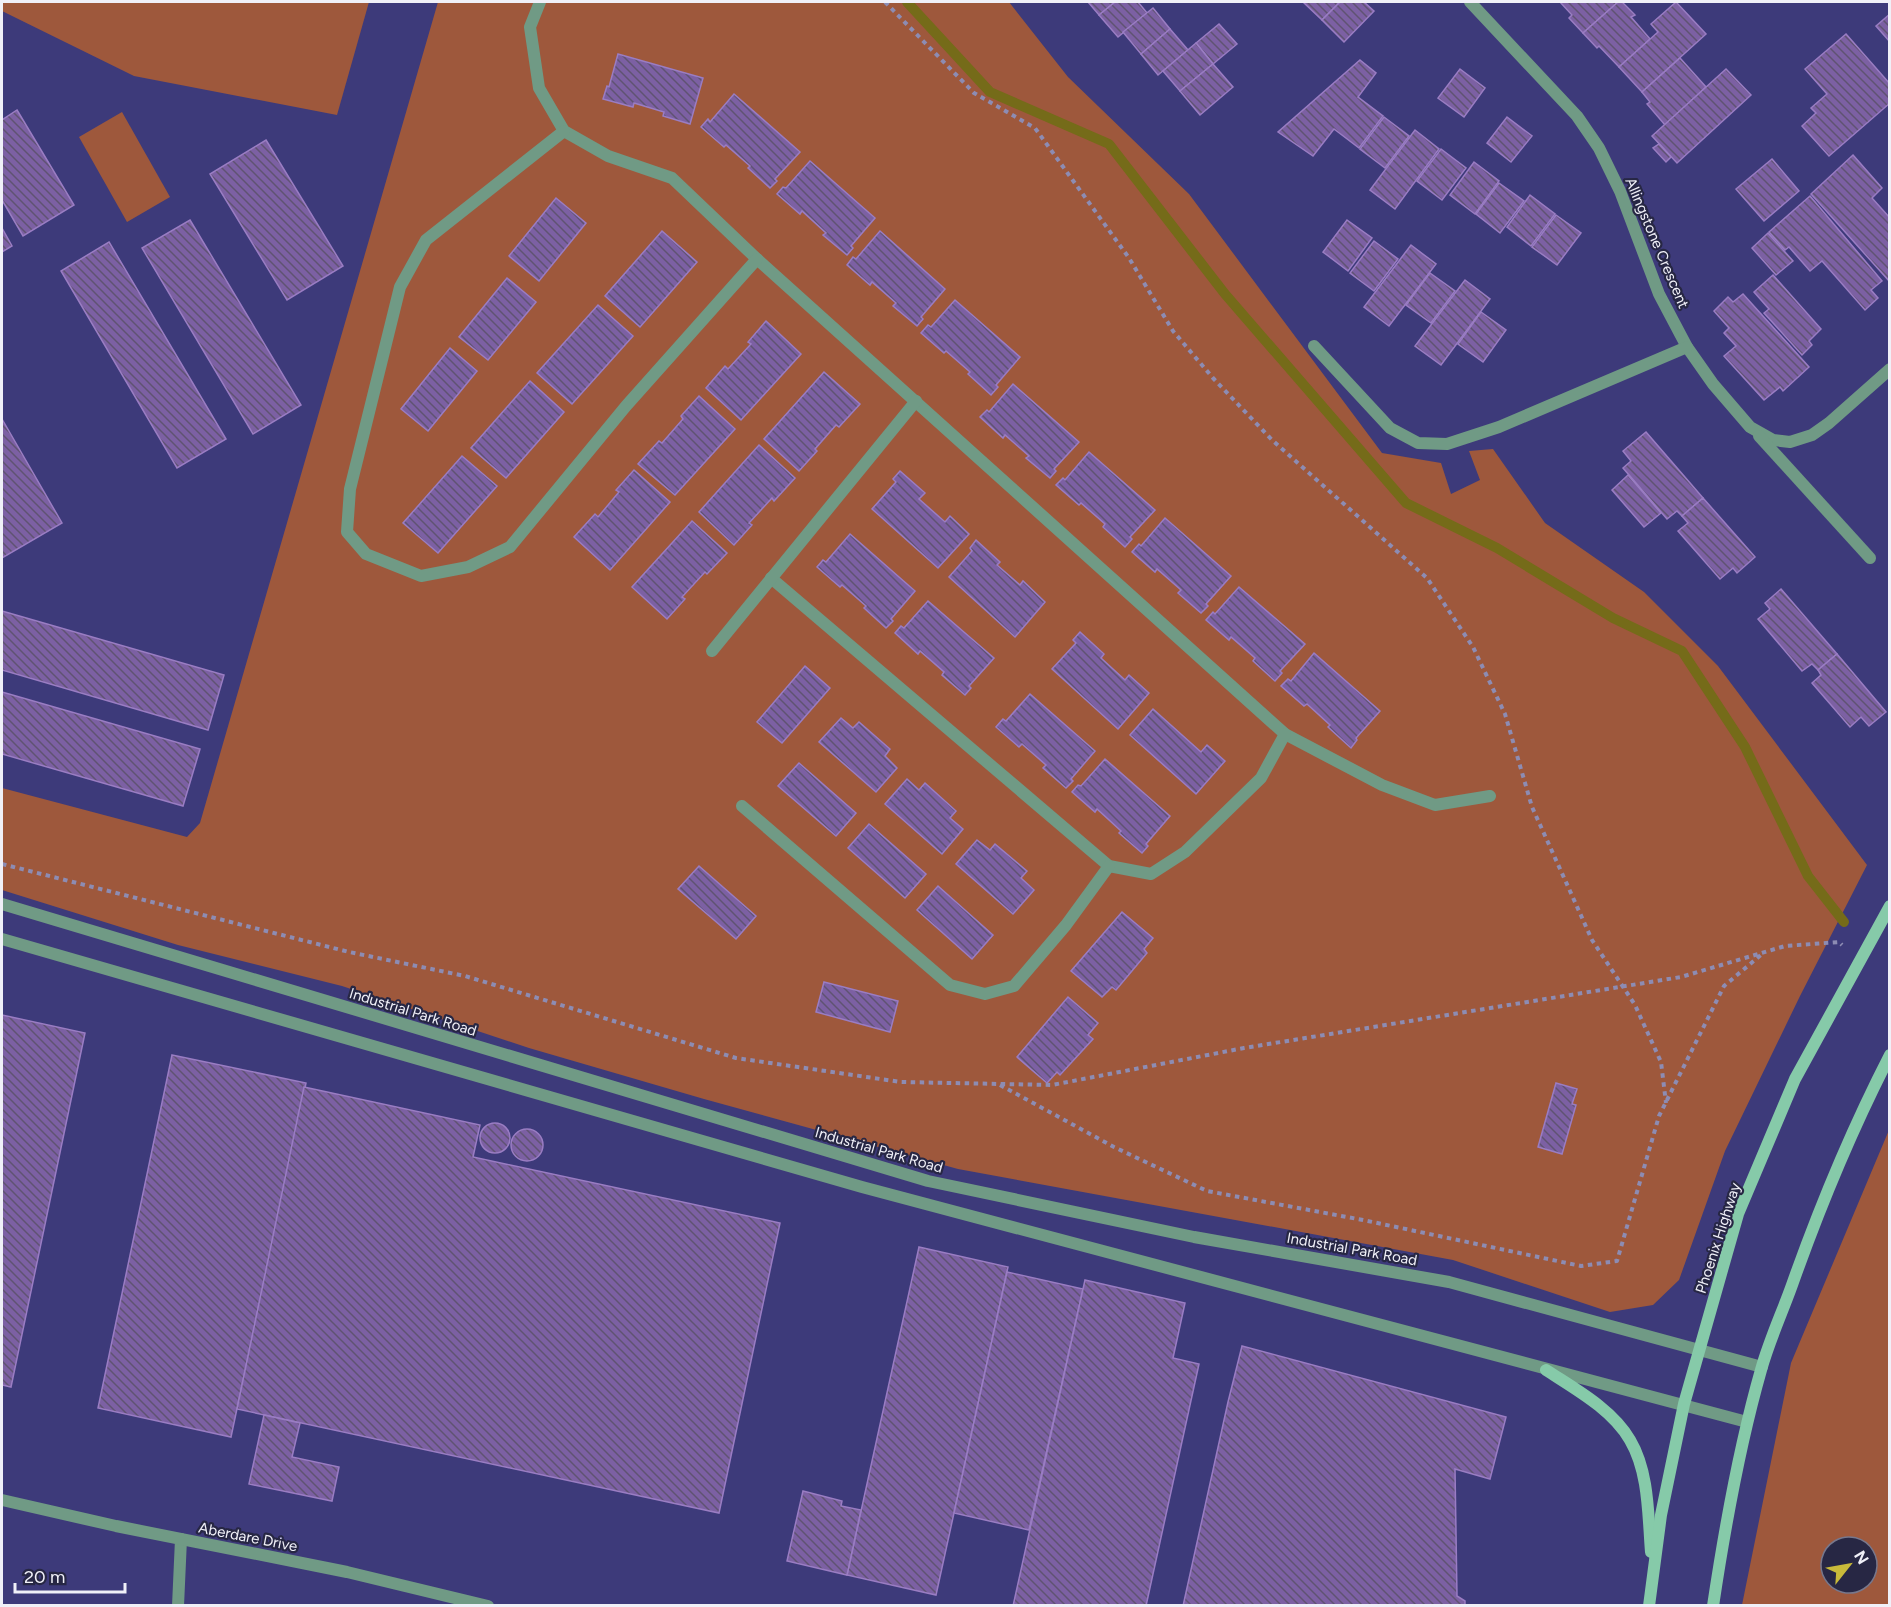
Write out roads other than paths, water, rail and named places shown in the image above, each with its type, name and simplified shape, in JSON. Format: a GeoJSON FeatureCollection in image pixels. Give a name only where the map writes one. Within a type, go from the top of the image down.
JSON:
{"type":"FeatureCollection","features":[{"type":"Feature","properties":{"kind":"main road","name":"Phoenix Highway"},"geometry":{"type":"LineString","coordinates":[[1648,1605],[1661,1515],[1684,1404],[1738,1214],[1791,1090],[1890,906]]}},
{"type":"Feature","properties":{"kind":"main road"},"geometry":{"type":"LineString","coordinates":[[1713,1605],[1727,1518],[1747,1422],[1762,1367],[1814,1225],[1858,1118],[1890,1055]]}},
{"type":"Feature","properties":{"kind":"main road"},"geometry":{"type":"LineString","coordinates":[[1546,1370],[1581,1392],[1611,1417],[1630,1439],[1641,1466],[1648,1502],[1652,1577]]}},
{"type":"Feature","properties":{"kind":"street"},"geometry":{"type":"LineString","coordinates":[[540,2],[530,27],[539,88],[564,131],[608,156],[672,178],[757,260],[1285,734],[1382,785],[1435,805],[1491,796]]}},
{"type":"Feature","properties":{"kind":"street","name":"Allingstone Crescent"},"geometry":{"type":"LineString","coordinates":[[1470,2],[1577,117],[1599,148],[1620,191],[1659,294],[1687,347],[1713,384],[1750,427],[1773,440],[1790,442],[1812,435],[1829,423],[1890,369]]}},
{"type":"Feature","properties":{"kind":"street"},"geometry":{"type":"LineString","coordinates":[[564,131],[426,240],[400,287],[350,489],[346,532],[366,554],[421,576],[468,567],[510,547],[626,406],[757,260]]}},
{"type":"Feature","properties":{"kind":"street"},"geometry":{"type":"LineString","coordinates":[[1314,346],[1390,428],[1418,443],[1447,444],[1499,427],[1600,382],[1687,347]]}},
{"type":"Feature","properties":{"kind":"street"},"geometry":{"type":"LineString","coordinates":[[712,651],[915,401]]}},
{"type":"Feature","properties":{"kind":"street"},"geometry":{"type":"LineString","coordinates":[[1750,427],[1870,558]]}},
{"type":"Feature","properties":{"kind":"street"},"geometry":{"type":"LineString","coordinates":[[771,578],[1108,866],[1151,874],[1185,852],[1261,778],[1285,734]]}},
{"type":"Feature","properties":{"kind":"street"},"geometry":{"type":"LineString","coordinates":[[742,806],[950,985],[985,994],[1014,986],[1066,925],[1108,866]]}},
{"type":"Feature","properties":{"kind":"street","name":"Industrial Park Road"},"geometry":{"type":"LineString","coordinates":[[2,904],[928,1181],[1194,1237],[1449,1282],[1762,1367]]}},
{"type":"Feature","properties":{"kind":"street"},"geometry":{"type":"LineString","coordinates":[[2,939],[862,1187],[1747,1422]]}},
{"type":"Feature","properties":{"kind":"street","name":"Aberdare Drive"},"geometry":{"type":"LineString","coordinates":[[2,1500],[347,1572],[489,1605]]}},
{"type":"Feature","properties":{"kind":"street"},"geometry":{"type":"LineString","coordinates":[[178,1605],[181,1539]]}},
{"type":"Feature","properties":{"kind":"waterway"},"geometry":{"type":"LineString","coordinates":[[907,2],[990,92],[1109,144],[1225,294],[1406,503],[1497,548],[1613,618],[1682,651],[1745,747],[1808,876],[1844,922]]}}]}
